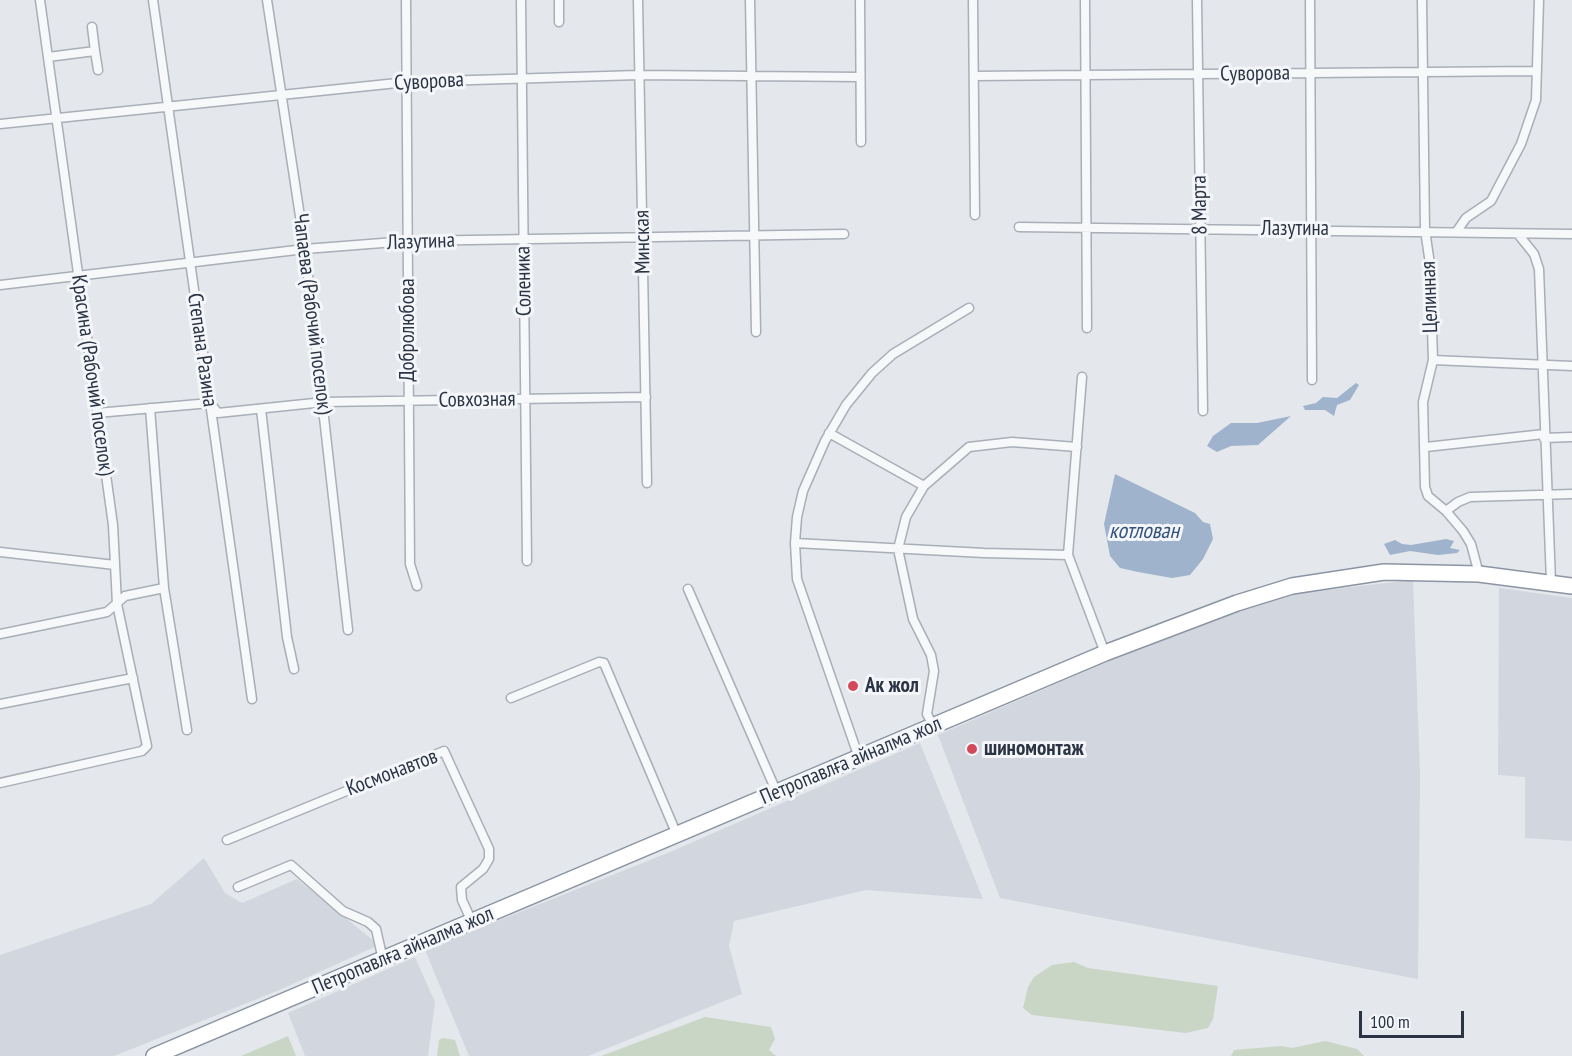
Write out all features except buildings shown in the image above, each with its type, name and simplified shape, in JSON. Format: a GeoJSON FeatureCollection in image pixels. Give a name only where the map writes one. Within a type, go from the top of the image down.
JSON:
{"type":"FeatureCollection","features":[{"type":"Feature","properties":{"kind":"highway","name":"Петропавлға айналма жол"},"geometry":{"type":"LineString","coordinates":[[154,1056],[1105,653],[1237,603],[1292,586],[1384,572],[1479,574],[1572,586]]}},
{"type":"Feature","properties":{"kind":"street","name":"Красина (Рабочий поселок)"},"geometry":{"type":"LineString","coordinates":[[0,783],[146,748],[117,604],[113,525],[39,0]]}},
{"type":"Feature","properties":{"kind":"street","name":"Степана Разина"},"geometry":{"type":"LineString","coordinates":[[153,0],[252,699]]}},
{"type":"Feature","properties":{"kind":"street","name":"Чапаева (Рабочий поселок)"},"geometry":{"type":"LineString","coordinates":[[267,0],[305,249],[348,630]]}},
{"type":"Feature","properties":{"kind":"street","name":"Добролюбова"},"geometry":{"type":"LineString","coordinates":[[406,0],[410,564],[417,586]]}},
{"type":"Feature","properties":{"kind":"street","name":"Соленика"},"geometry":{"type":"LineString","coordinates":[[520,0],[527,561]]}},
{"type":"Feature","properties":{"kind":"street"},"geometry":{"type":"LineString","coordinates":[[559,0],[559,22]]}},
{"type":"Feature","properties":{"kind":"street","name":"Минская"},"geometry":{"type":"LineString","coordinates":[[638,0],[647,483]]}},
{"type":"Feature","properties":{"kind":"street"},"geometry":{"type":"LineString","coordinates":[[750,0],[756,332]]}},
{"type":"Feature","properties":{"kind":"street"},"geometry":{"type":"LineString","coordinates":[[860,0],[861,142]]}},
{"type":"Feature","properties":{"kind":"street"},"geometry":{"type":"LineString","coordinates":[[973,0],[975,215]]}},
{"type":"Feature","properties":{"kind":"street"},"geometry":{"type":"LineString","coordinates":[[1084,0],[1087,328]]}},
{"type":"Feature","properties":{"kind":"street","name":"8 Марта"},"geometry":{"type":"LineString","coordinates":[[1197,0],[1203,411]]}},
{"type":"Feature","properties":{"kind":"street"},"geometry":{"type":"LineString","coordinates":[[1310,0],[1312,380]]}},
{"type":"Feature","properties":{"kind":"street","name":"Целинная"},"geometry":{"type":"LineString","coordinates":[[1422,0],[1425,230],[1430,264],[1433,360],[1423,402],[1426,492],[1446,511],[1471,544],[1479,574]]}},
{"type":"Feature","properties":{"kind":"street"},"geometry":{"type":"LineString","coordinates":[[1457,231],[1466,218],[1491,201],[1521,144],[1536,100],[1539,0]]}},
{"type":"Feature","properties":{"kind":"street"},"geometry":{"type":"LineString","coordinates":[[92,27],[98,70]]}},
{"type":"Feature","properties":{"kind":"street"},"geometry":{"type":"LineString","coordinates":[[48,57],[95,51]]}},
{"type":"Feature","properties":{"kind":"street","name":"Суворова"},"geometry":{"type":"LineString","coordinates":[[974,76],[1537,71]]}},
{"type":"Feature","properties":{"kind":"street","name":"Суворова"},"geometry":{"type":"LineString","coordinates":[[0,124],[407,82],[639,75],[860,78]]}},
{"type":"Feature","properties":{"kind":"street","name":"Лазутина"},"geometry":{"type":"LineString","coordinates":[[1019,227],[1425,230],[1572,234]]}},
{"type":"Feature","properties":{"kind":"street","name":"Лазутина"},"geometry":{"type":"LineString","coordinates":[[0,285],[305,249],[408,241],[844,234]]}},
{"type":"Feature","properties":{"kind":"street"},"geometry":{"type":"LineString","coordinates":[[1518,234],[1534,254],[1539,268],[1551,582]]}},
{"type":"Feature","properties":{"kind":"street"},"geometry":{"type":"LineString","coordinates":[[859,758],[797,579],[795,543],[803,491],[846,405],[893,354],[969,308]]}},
{"type":"Feature","properties":{"kind":"street"},"geometry":{"type":"LineString","coordinates":[[1433,360],[1572,366]]}},
{"type":"Feature","properties":{"kind":"street"},"geometry":{"type":"LineString","coordinates":[[1082,377],[1068,555],[1105,653]]}},
{"type":"Feature","properties":{"kind":"street","name":"Совхозная"},"geometry":{"type":"LineString","coordinates":[[97,413],[210,403],[218,413],[324,402],[646,397]]}},
{"type":"Feature","properties":{"kind":"street"},"geometry":{"type":"LineString","coordinates":[[150,408],[164,588],[187,730]]}},
{"type":"Feature","properties":{"kind":"street"},"geometry":{"type":"LineString","coordinates":[[261,409],[287,637],[294,669]]}},
{"type":"Feature","properties":{"kind":"street"},"geometry":{"type":"LineString","coordinates":[[830,433],[924,486]]}},
{"type":"Feature","properties":{"kind":"street"},"geometry":{"type":"LineString","coordinates":[[1426,447],[1544,436],[1572,437]]}},
{"type":"Feature","properties":{"kind":"street"},"geometry":{"type":"LineString","coordinates":[[933,726],[927,714],[934,670],[931,655],[913,619],[898,549],[902,526],[924,486],[962,452],[976,445],[1012,442],[1077,447]]}},
{"type":"Feature","properties":{"kind":"street"},"geometry":{"type":"LineString","coordinates":[[1446,511],[1470,497],[1572,494]]}},
{"type":"Feature","properties":{"kind":"street"},"geometry":{"type":"LineString","coordinates":[[795,543],[1068,555]]}},
{"type":"Feature","properties":{"kind":"street"},"geometry":{"type":"LineString","coordinates":[[0,552],[115,566]]}},
{"type":"Feature","properties":{"kind":"street"},"geometry":{"type":"LineString","coordinates":[[0,634],[107,612],[125,596],[164,588]]}},
{"type":"Feature","properties":{"kind":"street"},"geometry":{"type":"LineString","coordinates":[[688,589],[777,793]]}},
{"type":"Feature","properties":{"kind":"street"},"geometry":{"type":"LineString","coordinates":[[511,698],[599,662],[604,663],[677,835]]}},
{"type":"Feature","properties":{"kind":"street"},"geometry":{"type":"LineString","coordinates":[[0,704],[133,678]]}},
{"type":"Feature","properties":{"kind":"street","name":"Космонавтов"},"geometry":{"type":"LineString","coordinates":[[227,840],[444,751],[489,849],[489,859],[483,869],[464,882],[461,887],[462,900],[472,922]]}},
{"type":"Feature","properties":{"kind":"street"},"geometry":{"type":"LineString","coordinates":[[238,887],[291,865],[343,911],[368,922],[376,929],[383,960]]}},
{"type":"Feature","properties":{"kind":"shaded area"},"geometry":{"type":"Polygon","coordinates":[[[1413,580],[1420,773],[1418,979],[1000,898],[938,735],[1112,660],[1259,604],[1299,593],[1413,580]]]}},
{"type":"Feature","properties":{"kind":"shaded area"},"geometry":{"type":"Polygon","coordinates":[[[1499,588],[1572,598],[1572,841],[1525,838],[1525,777],[1498,775],[1499,588]]]}},
{"type":"Feature","properties":{"kind":"shaded area"},"geometry":{"type":"Polygon","coordinates":[[[920,743],[983,899],[866,890],[734,921],[729,946],[742,994],[588,1056],[469,1056],[425,950],[670,852],[920,743]]]}},
{"type":"Feature","properties":{"kind":"shaded area"},"geometry":{"type":"Polygon","coordinates":[[[204,858],[225,893],[242,903],[297,879],[379,945],[277,991],[114,1056],[0,1056],[0,955],[151,904],[204,858]]]}},
{"type":"Feature","properties":{"kind":"shaded area"},"geometry":{"type":"Polygon","coordinates":[[[415,957],[435,1002],[428,1056],[305,1056],[288,1013],[415,957]]]}},
{"type":"Feature","properties":{"kind":"green space"},"geometry":{"type":"Polygon","coordinates":[[[1074,962],[1088,968],[1218,986],[1213,1019],[1208,1028],[1186,1033],[1032,1015],[1023,1008],[1028,987],[1034,977],[1052,965],[1074,962]]]}},
{"type":"Feature","properties":{"kind":"green space"},"geometry":{"type":"Polygon","coordinates":[[[705,1017],[771,1027],[775,1039],[769,1050],[776,1056],[601,1056],[705,1017]]]}},
{"type":"Feature","properties":{"kind":"green space"},"geometry":{"type":"Polygon","coordinates":[[[288,1036],[296,1056],[241,1056],[288,1036]]]}},
{"type":"Feature","properties":{"kind":"green space"},"geometry":{"type":"Polygon","coordinates":[[[443,1038],[455,1040],[460,1056],[437,1056],[439,1040],[443,1038]]]}},
{"type":"Feature","properties":{"kind":"green space"},"geometry":{"type":"Polygon","coordinates":[[[1325,1041],[1357,1049],[1364,1056],[1231,1056],[1234,1050],[1281,1046],[1292,1048],[1325,1041]]]}},
{"type":"Feature","properties":{"kind":"water"},"geometry":{"type":"Polygon","coordinates":[[[1356,383],[1359,385],[1350,400],[1337,405],[1334,416],[1325,410],[1305,410],[1303,406],[1316,403],[1323,397],[1337,398],[1356,383]]]}},
{"type":"Feature","properties":{"kind":"water"},"geometry":{"type":"Polygon","coordinates":[[[1291,416],[1258,445],[1231,446],[1217,452],[1207,446],[1213,436],[1231,423],[1257,423],[1291,416]]]}},
{"type":"Feature","properties":{"kind":"water","name":"котлован"},"geometry":{"type":"Polygon","coordinates":[[[1115,474],[1195,513],[1203,522],[1210,524],[1213,539],[1203,559],[1190,575],[1172,578],[1120,568],[1110,556],[1104,524],[1115,474]]]}},
{"type":"Feature","properties":{"kind":"water"},"geometry":{"type":"Polygon","coordinates":[[[1446,539],[1454,541],[1450,548],[1460,550],[1457,553],[1438,555],[1410,551],[1390,555],[1384,544],[1395,540],[1411,545],[1446,539]]]}},
{"type":"Feature","properties":{"kind":"place","name":"Ак жол"},"geometry":{"type":"Point","coordinates":[853,686]}},
{"type":"Feature","properties":{"kind":"place","name":"шиномонтаж"},"geometry":{"type":"Point","coordinates":[972,749]}}]}
